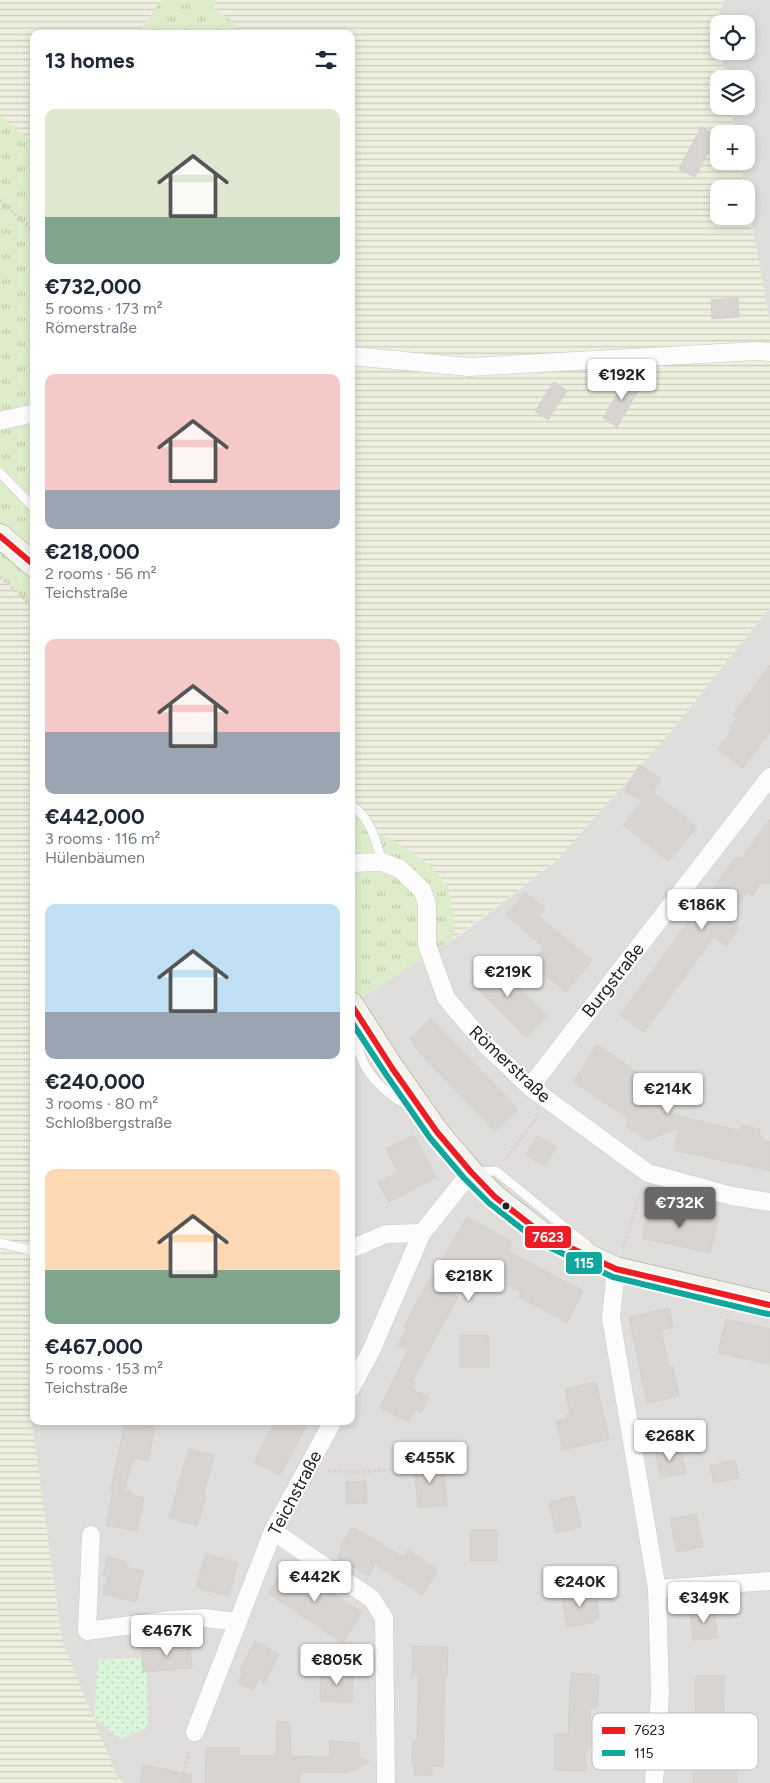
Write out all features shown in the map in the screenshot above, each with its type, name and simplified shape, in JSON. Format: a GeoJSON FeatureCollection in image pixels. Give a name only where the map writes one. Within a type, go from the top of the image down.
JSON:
{"type":"FeatureCollection","features":[{"type":"Feature","properties":{"kind":"main road"},"geometry":{"type":"LineString","coordinates":[[0,536],[30,562]]}},
{"type":"Feature","properties":{"kind":"main road"},"geometry":{"type":"LineString","coordinates":[[355,1009],[392,1068],[425,1114],[471,1172],[495,1197],[545,1236],[616,1269],[770,1305]]}},
{"type":"Feature","properties":{"kind":"street"},"geometry":{"type":"LineString","coordinates":[[355,356],[469,367],[756,351],[770,352]]}},
{"type":"Feature","properties":{"kind":"street"},"geometry":{"type":"LineString","coordinates":[[0,421],[30,414]]}},
{"type":"Feature","properties":{"kind":"street","name":"Burgstraße"},"geometry":{"type":"LineString","coordinates":[[530,1087],[770,777]]}},
{"type":"Feature","properties":{"kind":"street","name":"Römerstraße"},"geometry":{"type":"LineString","coordinates":[[358,863],[382,862],[400,869],[422,890],[427,904],[428,945],[446,998],[487,1046],[530,1087],[648,1173],[732,1196],[770,1202]]}},
{"type":"Feature","properties":{"kind":"street"},"geometry":{"type":"LineString","coordinates":[[355,1381],[371,1351],[422,1233],[471,1172]]}},
{"type":"Feature","properties":{"kind":"street"},"geometry":{"type":"LineString","coordinates":[[355,1247],[386,1234],[422,1233]]}},
{"type":"Feature","properties":{"kind":"street"},"geometry":{"type":"LineString","coordinates":[[616,1269],[612,1318],[658,1589],[659,1713]]}},
{"type":"Feature","properties":{"kind":"street","name":"Teichstraße"},"geometry":{"type":"LineString","coordinates":[[195,1732],[273,1531],[331,1425]]}},
{"type":"Feature","properties":{"kind":"street"},"geometry":{"type":"LineString","coordinates":[[273,1531],[372,1599],[384,1618],[386,1783]]}},
{"type":"Feature","properties":{"kind":"street"},"geometry":{"type":"LineString","coordinates":[[91,1536],[87,1631],[169,1620],[204,1618],[238,1622]]}},
{"type":"Feature","properties":{"kind":"street"},"geometry":{"type":"LineString","coordinates":[[658,1589],[770,1582]]}},
{"type":"Feature","properties":{"kind":"street"},"geometry":{"type":"LineString","coordinates":[[654,1783],[655,1770]]}},
{"type":"Feature","properties":{"kind":"lane"},"geometry":{"type":"LineString","coordinates":[[0,473],[30,504]]}},
{"type":"Feature","properties":{"kind":"lane"},"geometry":{"type":"LineString","coordinates":[[355,807],[361,811],[373,831],[382,862]]}},
{"type":"Feature","properties":{"kind":"lane"},"geometry":{"type":"LineString","coordinates":[[471,1172],[496,1171],[616,1269]]}},
{"type":"Feature","properties":{"kind":"lane"},"geometry":{"type":"LineString","coordinates":[[0,1243],[30,1250]]}},
{"type":"Feature","properties":{"kind":"path"},"geometry":{"type":"LineString","coordinates":[[0,200],[30,228]]}},
{"type":"Feature","properties":{"kind":"path"},"geometry":{"type":"LineString","coordinates":[[0,578],[30,605]]}},
{"type":"Feature","properties":{"kind":"path"},"geometry":{"type":"LineString","coordinates":[[496,1171],[549,1101]]}},
{"type":"Feature","properties":{"kind":"path"},"geometry":{"type":"LineString","coordinates":[[616,1269],[648,1173]]}},
{"type":"Feature","properties":{"kind":"path"},"geometry":{"type":"LineString","coordinates":[[308,1468],[335,1472],[393,1469]]}},
{"type":"Feature","properties":{"kind":"path"},"geometry":{"type":"LineString","coordinates":[[181,1783],[195,1732]]}},
{"type":"Feature","properties":{"kind":"shaded area"},"geometry":{"type":"Polygon","coordinates":[[[724,0],[770,0],[770,322],[752,225],[755,225],[755,180],[744,180],[742,170],[755,170],[755,125],[733,125],[732,115],[755,115],[755,70],[723,70],[722,60],[755,60],[755,15],[719,15],[724,0]]]}},
{"type":"Feature","properties":{"kind":"shaded area"},"geometry":{"type":"Polygon","coordinates":[[[770,607],[770,1783],[124,1783],[117,1777],[62,1641],[32,1425],[355,1425],[355,1001],[462,934],[555,862],[668,735],[770,607]]]}},
{"type":"Feature","properties":{"kind":"shaded area"},"geometry":{"type":"Polygon","coordinates":[[[30,1387],[30,1411],[28,1397],[30,1387]]]}},
{"type":"Feature","properties":{"kind":"green space"},"geometry":{"type":"Polygon","coordinates":[[[0,0],[161,0],[142,30],[30,30],[30,140],[0,116],[0,0]]]}},
{"type":"Feature","properties":{"kind":"green space"},"geometry":{"type":"Polygon","coordinates":[[[161,0],[216,0],[212,7],[236,24],[232,30],[142,30],[161,0]]]}},
{"type":"Feature","properties":{"kind":"green space"},"geometry":{"type":"Polygon","coordinates":[[[216,0],[724,0],[719,15],[710,15],[710,60],[722,60],[723,70],[710,70],[710,115],[732,115],[733,125],[710,125],[710,170],[742,170],[743,180],[710,180],[710,225],[752,225],[770,322],[770,607],[668,735],[555,862],[453,939],[453,913],[448,887],[433,868],[397,842],[373,831],[355,810],[355,30],[232,30],[236,24],[212,7],[216,0]]]}},
{"type":"Feature","properties":{"kind":"green space"},"geometry":{"type":"Polygon","coordinates":[[[0,116],[30,140],[30,605],[0,577],[0,116]]]}},
{"type":"Feature","properties":{"kind":"green space"},"geometry":{"type":"Polygon","coordinates":[[[0,577],[30,605],[30,1387],[28,1397],[30,1425],[32,1425],[62,1641],[117,1777],[124,1783],[0,1783],[0,577]]]}},
{"type":"Feature","properties":{"kind":"green space"},"geometry":{"type":"Polygon","coordinates":[[[355,810],[373,831],[397,842],[433,868],[448,887],[453,913],[453,939],[355,1001],[355,810]]]}},
{"type":"Feature","properties":{"kind":"green space"},"geometry":{"type":"Polygon","coordinates":[[[147,1657],[148,1728],[120,1739],[94,1718],[98,1660],[147,1657]]]}},
{"type":"Feature","properties":{"kind":"building"},"geometry":{"type":"Polygon","coordinates":[[[701,127],[710,132],[710,148],[695,177],[679,169],[701,127]]]}},
{"type":"Feature","properties":{"kind":"building"},"geometry":{"type":"Polygon","coordinates":[[[738,298],[739,317],[712,319],[711,300],[738,298]]]}},
{"type":"Feature","properties":{"kind":"building"},"geometry":{"type":"Polygon","coordinates":[[[628,376],[642,384],[617,427],[603,418],[628,376]]]}},
{"type":"Feature","properties":{"kind":"building"},"geometry":{"type":"Polygon","coordinates":[[[554,382],[567,391],[548,420],[535,411],[554,382]]]}},
{"type":"Feature","properties":{"kind":"building"},"geometry":{"type":"Polygon","coordinates":[[[770,665],[770,732],[743,768],[718,749],[732,730],[730,727],[737,718],[733,715],[770,665]]]}},
{"type":"Feature","properties":{"kind":"building"},"geometry":{"type":"Polygon","coordinates":[[[639,765],[661,778],[653,792],[697,827],[669,861],[623,825],[642,801],[625,791],[639,765]]]}},
{"type":"Feature","properties":{"kind":"building"},"geometry":{"type":"Polygon","coordinates":[[[770,819],[770,883],[760,884],[752,896],[747,892],[728,919],[739,927],[726,946],[714,937],[644,1032],[620,1015],[735,858],[742,858],[770,819]]]}},
{"type":"Feature","properties":{"kind":"building"},"geometry":{"type":"Polygon","coordinates":[[[525,892],[545,908],[538,916],[592,960],[566,992],[531,964],[544,947],[506,915],[525,892]]]}},
{"type":"Feature","properties":{"kind":"building"},"geometry":{"type":"Polygon","coordinates":[[[491,960],[547,1016],[526,1037],[470,981],[491,960]]]}},
{"type":"Feature","properties":{"kind":"building"},"geometry":{"type":"Polygon","coordinates":[[[431,1019],[518,1109],[495,1131],[418,1051],[410,1038],[431,1019]]]}},
{"type":"Feature","properties":{"kind":"building"},"geometry":{"type":"Polygon","coordinates":[[[597,1045],[649,1080],[642,1091],[663,1105],[662,1112],[740,1131],[741,1125],[760,1129],[759,1135],[763,1136],[762,1140],[770,1142],[770,1171],[674,1150],[679,1128],[648,1140],[626,1126],[629,1119],[573,1082],[597,1045]]]}},
{"type":"Feature","properties":{"kind":"building"},"geometry":{"type":"Polygon","coordinates":[[[414,1135],[436,1177],[389,1202],[378,1182],[398,1172],[386,1149],[414,1135]]]}},
{"type":"Feature","properties":{"kind":"building"},"geometry":{"type":"Polygon","coordinates":[[[537,1136],[556,1147],[545,1166],[526,1155],[537,1136]]]}},
{"type":"Feature","properties":{"kind":"building"},"geometry":{"type":"Polygon","coordinates":[[[650,1204],[718,1220],[710,1253],[642,1238],[650,1204]]]}},
{"type":"Feature","properties":{"kind":"building"},"geometry":{"type":"Polygon","coordinates":[[[467,1217],[512,1242],[508,1251],[583,1291],[567,1322],[519,1297],[521,1292],[472,1266],[454,1296],[458,1297],[412,1381],[415,1383],[412,1389],[429,1397],[421,1413],[415,1409],[409,1422],[380,1408],[408,1350],[398,1345],[407,1328],[404,1327],[428,1281],[467,1217]]]}},
{"type":"Feature","properties":{"kind":"building"},"geometry":{"type":"Polygon","coordinates":[[[669,1308],[673,1327],[661,1330],[669,1368],[673,1367],[679,1396],[647,1403],[629,1317],[669,1308]]]}},
{"type":"Feature","properties":{"kind":"building"},"geometry":{"type":"Polygon","coordinates":[[[726,1319],[770,1329],[768,1364],[718,1353],[726,1319]]]}},
{"type":"Feature","properties":{"kind":"building"},"geometry":{"type":"Polygon","coordinates":[[[460,1335],[488,1335],[489,1367],[460,1367],[460,1335]]]}},
{"type":"Feature","properties":{"kind":"building"},"geometry":{"type":"Polygon","coordinates":[[[596,1382],[609,1439],[563,1450],[556,1421],[567,1419],[566,1415],[570,1414],[565,1389],[596,1382]]]}},
{"type":"Feature","properties":{"kind":"building"},"geometry":{"type":"Polygon","coordinates":[[[124,1425],[155,1427],[148,1461],[133,1458],[124,1491],[144,1498],[137,1531],[106,1525],[113,1491],[111,1490],[124,1425]]]}},
{"type":"Feature","properties":{"kind":"building"},"geometry":{"type":"Polygon","coordinates":[[[273,1425],[307,1425],[280,1475],[254,1462],[273,1425]]]}},
{"type":"Feature","properties":{"kind":"building"},"geometry":{"type":"Polygon","coordinates":[[[680,1445],[686,1473],[661,1478],[655,1450],[680,1445]]]}},
{"type":"Feature","properties":{"kind":"building"},"geometry":{"type":"Polygon","coordinates":[[[189,1449],[214,1456],[203,1495],[206,1496],[197,1526],[169,1517],[189,1449]]]}},
{"type":"Feature","properties":{"kind":"building"},"geometry":{"type":"Polygon","coordinates":[[[735,1460],[739,1478],[714,1483],[710,1466],[735,1460]]]}},
{"type":"Feature","properties":{"kind":"building"},"geometry":{"type":"Polygon","coordinates":[[[443,1461],[447,1505],[418,1508],[414,1463],[443,1461]]]}},
{"type":"Feature","properties":{"kind":"building"},"geometry":{"type":"Polygon","coordinates":[[[366,1481],[367,1503],[347,1504],[346,1482],[366,1481]]]}},
{"type":"Feature","properties":{"kind":"building"},"geometry":{"type":"Polygon","coordinates":[[[574,1496],[581,1527],[556,1533],[549,1502],[574,1496]]]}},
{"type":"Feature","properties":{"kind":"building"},"geometry":{"type":"Polygon","coordinates":[[[696,1514],[703,1547],[677,1552],[670,1519],[696,1514]]]}},
{"type":"Feature","properties":{"kind":"building"},"geometry":{"type":"Polygon","coordinates":[[[352,1527],[403,1557],[408,1550],[438,1570],[422,1595],[375,1564],[369,1576],[337,1557],[352,1527]]]}},
{"type":"Feature","properties":{"kind":"building"},"geometry":{"type":"Polygon","coordinates":[[[470,1530],[497,1530],[497,1561],[470,1561],[470,1530]]]}},
{"type":"Feature","properties":{"kind":"building"},"geometry":{"type":"Polygon","coordinates":[[[206,1554],[238,1563],[228,1596],[196,1587],[206,1554]]]}},
{"type":"Feature","properties":{"kind":"building"},"geometry":{"type":"Polygon","coordinates":[[[108,1557],[126,1562],[125,1567],[143,1571],[136,1602],[103,1594],[108,1577],[103,1576],[108,1557]]]}},
{"type":"Feature","properties":{"kind":"building"},"geometry":{"type":"Polygon","coordinates":[[[287,1564],[362,1612],[343,1643],[268,1593],[287,1564]]]}},
{"type":"Feature","properties":{"kind":"building"},"geometry":{"type":"Polygon","coordinates":[[[589,1590],[590,1593],[596,1592],[599,1618],[593,1619],[594,1623],[567,1627],[562,1594],[589,1590]]]}},
{"type":"Feature","properties":{"kind":"building"},"geometry":{"type":"Polygon","coordinates":[[[714,1609],[717,1638],[693,1640],[690,1611],[714,1609]]]}},
{"type":"Feature","properties":{"kind":"building"},"geometry":{"type":"Polygon","coordinates":[[[255,1641],[279,1654],[265,1682],[259,1679],[253,1690],[238,1682],[243,1671],[240,1670],[255,1641]]]}},
{"type":"Feature","properties":{"kind":"building"},"geometry":{"type":"Polygon","coordinates":[[[190,1642],[192,1668],[143,1672],[141,1646],[190,1642]]]}},
{"type":"Feature","properties":{"kind":"building"},"geometry":{"type":"Polygon","coordinates":[[[413,1646],[448,1647],[447,1676],[445,1676],[443,1766],[432,1766],[432,1775],[414,1775],[415,1765],[412,1765],[413,1740],[417,1740],[419,1675],[412,1675],[413,1646]]]}},
{"type":"Feature","properties":{"kind":"building"},"geometry":{"type":"Polygon","coordinates":[[[321,1670],[353,1671],[352,1702],[320,1701],[321,1670]]]}},
{"type":"Feature","properties":{"kind":"building"},"geometry":{"type":"Polygon","coordinates":[[[571,1673],[599,1675],[597,1708],[590,1708],[590,1750],[586,1750],[586,1771],[555,1770],[555,1734],[568,1734],[571,1673]]]}},
{"type":"Feature","properties":{"kind":"building"},"geometry":{"type":"Polygon","coordinates":[[[696,1675],[724,1675],[724,1713],[695,1713],[696,1675]]]}},
{"type":"Feature","properties":{"kind":"building"},"geometry":{"type":"Polygon","coordinates":[[[277,1722],[290,1722],[291,1756],[330,1757],[330,1741],[359,1743],[359,1758],[369,1762],[353,1771],[343,1773],[300,1772],[300,1783],[205,1783],[206,1748],[239,1748],[239,1756],[276,1756],[277,1722]]]}},
{"type":"Feature","properties":{"kind":"building"},"geometry":{"type":"Polygon","coordinates":[[[143,1765],[192,1775],[191,1783],[140,1783],[143,1765]]]}},
{"type":"Feature","properties":{"kind":"building"},"geometry":{"type":"Polygon","coordinates":[[[693,1770],[737,1770],[737,1783],[693,1783],[693,1770]]]}},
{"type":"Feature","properties":{"kind":"transit line","name":"7623"},"geometry":{"type":"LineString","coordinates":[[0,536],[30,562]]}},
{"type":"Feature","properties":{"kind":"transit line","name":"7623"},"geometry":{"type":"LineString","coordinates":[[355,1010],[392,1068],[437,1132],[495,1197],[545,1236],[616,1269],[770,1305]]}},
{"type":"Feature","properties":{"kind":"transit line","name":"115"},"geometry":{"type":"LineString","coordinates":[[355,1027],[430,1138],[464,1178],[489,1203],[540,1243],[613,1277],[768,1314]]}}]}
